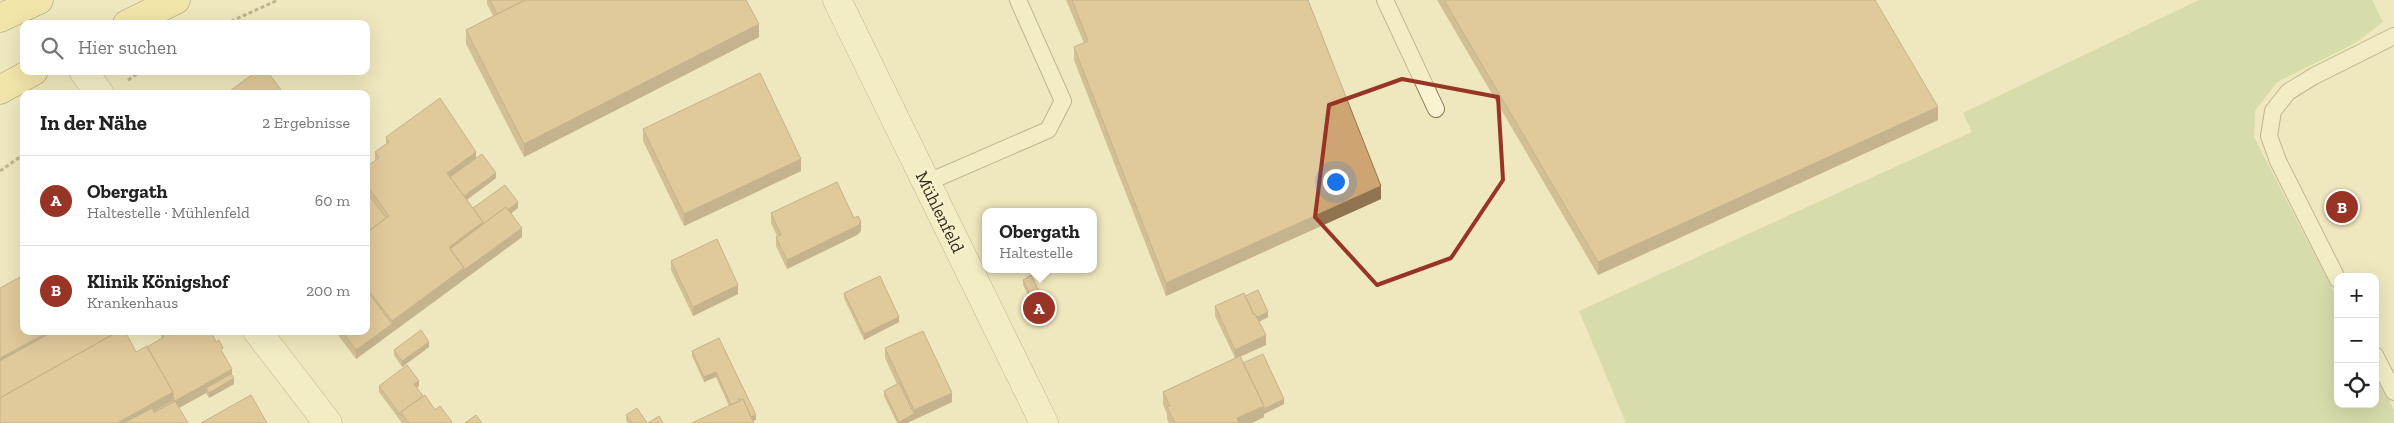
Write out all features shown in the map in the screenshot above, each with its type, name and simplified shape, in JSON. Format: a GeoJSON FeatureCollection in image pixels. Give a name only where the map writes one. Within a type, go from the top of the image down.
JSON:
{"type":"FeatureCollection","features":[{"type":"Feature","properties":{"kind":"main road"},"geometry":{"type":"LineString","coordinates":[[0,18],[39,0]]}},
{"type":"Feature","properties":{"kind":"main road"},"geometry":{"type":"LineString","coordinates":[[135,20],[176,0]]}},
{"type":"Feature","properties":{"kind":"main road"},"geometry":{"type":"LineString","coordinates":[[0,90],[27,75]]}},
{"type":"Feature","properties":{"kind":"street","name":"Mühlenfeld"},"geometry":{"type":"LineString","coordinates":[[837,0],[1044,423]]}},
{"type":"Feature","properties":{"kind":"street"},"geometry":{"type":"LineString","coordinates":[[86,75],[97,90]]}},
{"type":"Feature","properties":{"kind":"street"},"geometry":{"type":"LineString","coordinates":[[259,335],[328,423]]}},
{"type":"Feature","properties":{"kind":"lane"},"geometry":{"type":"LineString","coordinates":[[926,183],[1048,130],[1063,101],[1018,0]]}},
{"type":"Feature","properties":{"kind":"lane"},"geometry":{"type":"LineString","coordinates":[[1386,0],[1436,109]]}},
{"type":"Feature","properties":{"kind":"lane"},"geometry":{"type":"LineString","coordinates":[[2334,273],[2278,161],[2268,136],[2273,110],[2288,92],[2314,76],[2394,36]]}},
{"type":"Feature","properties":{"kind":"lane"},"geometry":{"type":"LineString","coordinates":[[2379,363],[2394,392]]}},
{"type":"Feature","properties":{"kind":"path"},"geometry":{"type":"LineString","coordinates":[[234,20],[278,0]]}},
{"type":"Feature","properties":{"kind":"path"},"geometry":{"type":"LineString","coordinates":[[0,171],[20,157]]}},
{"type":"Feature","properties":{"kind":"highlighted area"},"geometry":{"type":"Polygon","coordinates":[[[1402,79],[1498,97],[1503,180],[1451,258],[1377,285],[1315,217],[1329,105],[1402,79]]]}},
{"type":"Feature","properties":{"kind":"green space"},"geometry":{"type":"Polygon","coordinates":[[[2199,0],[2372,0],[2383,22],[2355,43],[2277,82],[2255,111],[2254,137],[2334,292],[2334,408],[2379,408],[2379,381],[2394,410],[2394,423],[1626,423],[1579,311],[1972,132],[1963,113],[2199,0]]]}},
{"type":"Feature","properties":{"kind":"building"},"geometry":{"type":"Polygon","coordinates":[[[490,0],[525,0],[497,14],[490,0]]]}},
{"type":"Feature","properties":{"kind":"building"},"geometry":{"type":"Polygon","coordinates":[[[525,0],[746,0],[759,24],[524,144],[466,30],[525,0]]]}},
{"type":"Feature","properties":{"kind":"building"},"geometry":{"type":"Polygon","coordinates":[[[1072,0],[1308,0],[1381,186],[1166,283],[1074,47],[1088,41],[1072,0]]]}},
{"type":"Feature","properties":{"kind":"building"},"geometry":{"type":"Polygon","coordinates":[[[1444,0],[1875,0],[1938,107],[1598,262],[1444,0]]]}},
{"type":"Feature","properties":{"kind":"building"},"geometry":{"type":"Polygon","coordinates":[[[760,73],[801,159],[684,214],[643,129],[760,73]]]}},
{"type":"Feature","properties":{"kind":"building"},"geometry":{"type":"Polygon","coordinates":[[[252,75],[270,75],[281,90],[231,90],[252,75]]]}},
{"type":"Feature","properties":{"kind":"building"},"geometry":{"type":"Polygon","coordinates":[[[440,98],[476,152],[447,173],[483,222],[449,247],[464,268],[392,321],[370,292],[370,230],[389,216],[370,190],[370,164],[379,158],[375,152],[389,142],[386,137],[440,98]]]}},
{"type":"Feature","properties":{"kind":"building"},"geometry":{"type":"Polygon","coordinates":[[[482,154],[496,173],[464,196],[450,177],[482,154]]]}},
{"type":"Feature","properties":{"kind":"building"},"geometry":{"type":"Polygon","coordinates":[[[837,182],[854,218],[858,216],[861,222],[857,226],[787,260],[776,237],[781,235],[771,213],[837,182]]]}},
{"type":"Feature","properties":{"kind":"building"},"geometry":{"type":"Polygon","coordinates":[[[505,185],[518,202],[508,210],[506,207],[483,224],[473,208],[505,185]]]}},
{"type":"Feature","properties":{"kind":"building"},"geometry":{"type":"Polygon","coordinates":[[[370,196],[386,218],[370,230],[370,196]]]}},
{"type":"Feature","properties":{"kind":"building"},"geometry":{"type":"Polygon","coordinates":[[[506,207],[522,228],[464,270],[450,249],[506,207]]]}},
{"type":"Feature","properties":{"kind":"building"},"geometry":{"type":"Polygon","coordinates":[[[717,239],[738,285],[693,307],[671,261],[717,239]]]}},
{"type":"Feature","properties":{"kind":"building"},"geometry":{"type":"Polygon","coordinates":[[[1031,275],[1040,293],[1032,298],[1023,280],[1031,275]]]}},
{"type":"Feature","properties":{"kind":"building"},"geometry":{"type":"Polygon","coordinates":[[[880,276],[899,317],[864,334],[844,293],[880,276]]]}},
{"type":"Feature","properties":{"kind":"building"},"geometry":{"type":"Polygon","coordinates":[[[20,277],[20,335],[43,335],[0,358],[0,288],[20,277]]]}},
{"type":"Feature","properties":{"kind":"building"},"geometry":{"type":"Polygon","coordinates":[[[1258,290],[1268,312],[1257,317],[1254,315],[1245,296],[1258,290]]]}},
{"type":"Feature","properties":{"kind":"building"},"geometry":{"type":"Polygon","coordinates":[[[1244,293],[1266,335],[1235,350],[1215,306],[1244,293]]]}},
{"type":"Feature","properties":{"kind":"building"},"geometry":{"type":"Polygon","coordinates":[[[370,294],[392,324],[356,350],[345,335],[370,335],[370,294]]]}},
{"type":"Feature","properties":{"kind":"building"},"geometry":{"type":"Polygon","coordinates":[[[421,330],[429,342],[402,361],[394,350],[421,330]]]}},
{"type":"Feature","properties":{"kind":"building"},"geometry":{"type":"Polygon","coordinates":[[[923,331],[952,393],[914,410],[885,348],[923,331]]]}},
{"type":"Feature","properties":{"kind":"building"},"geometry":{"type":"Polygon","coordinates":[[[47,335],[112,335],[0,398],[0,361],[47,335]]]}},
{"type":"Feature","properties":{"kind":"building"},"geometry":{"type":"Polygon","coordinates":[[[112,335],[127,335],[136,352],[147,346],[173,392],[117,423],[0,423],[0,398],[112,335]]]}},
{"type":"Feature","properties":{"kind":"building"},"geometry":{"type":"Polygon","coordinates":[[[163,335],[213,335],[216,342],[219,340],[223,348],[221,350],[232,369],[175,401],[173,392],[147,347],[164,337],[163,335]]]}},
{"type":"Feature","properties":{"kind":"building"},"geometry":{"type":"Polygon","coordinates":[[[719,338],[756,415],[751,417],[743,399],[740,400],[738,398],[740,401],[731,405],[716,372],[704,377],[692,351],[719,338]]]}},
{"type":"Feature","properties":{"kind":"building"},"geometry":{"type":"Polygon","coordinates":[[[1263,354],[1284,399],[1264,409],[1243,363],[1263,354]]]}},
{"type":"Feature","properties":{"kind":"building"},"geometry":{"type":"Polygon","coordinates":[[[1240,356],[1264,406],[1237,418],[1239,423],[1175,423],[1167,407],[1170,406],[1163,392],[1240,356]]]}},
{"type":"Feature","properties":{"kind":"building"},"geometry":{"type":"Polygon","coordinates":[[[407,365],[419,381],[414,384],[423,396],[401,412],[401,416],[379,386],[407,365]]]}},
{"type":"Feature","properties":{"kind":"building"},"geometry":{"type":"Polygon","coordinates":[[[231,374],[234,378],[209,393],[206,388],[231,374]]]}},
{"type":"Feature","properties":{"kind":"building"},"geometry":{"type":"Polygon","coordinates":[[[899,383],[914,414],[899,422],[884,391],[899,383]]]}},
{"type":"Feature","properties":{"kind":"building"},"geometry":{"type":"Polygon","coordinates":[[[251,395],[267,423],[201,423],[251,395]]]}},
{"type":"Feature","properties":{"kind":"building"},"geometry":{"type":"Polygon","coordinates":[[[425,395],[435,410],[440,406],[451,423],[409,423],[401,412],[425,395]]]}},
{"type":"Feature","properties":{"kind":"building"},"geometry":{"type":"Polygon","coordinates":[[[743,399],[754,423],[692,423],[743,399]]]}},
{"type":"Feature","properties":{"kind":"building"},"geometry":{"type":"Polygon","coordinates":[[[173,400],[174,402],[153,411],[173,400]]]}},
{"type":"Feature","properties":{"kind":"building"},"geometry":{"type":"Polygon","coordinates":[[[175,401],[188,423],[124,423],[152,408],[154,412],[175,401]]]}},
{"type":"Feature","properties":{"kind":"building"},"geometry":{"type":"Polygon","coordinates":[[[637,408],[647,423],[632,423],[626,415],[637,408]]]}},
{"type":"Feature","properties":{"kind":"building"},"geometry":{"type":"Polygon","coordinates":[[[476,415],[482,423],[465,423],[476,415]]]}},
{"type":"Feature","properties":{"kind":"building"},"geometry":{"type":"Polygon","coordinates":[[[659,416],[663,423],[648,423],[659,416]]]}},
{"type":"Feature","properties":{"kind":"place","name":"Klinik Königshof"},"geometry":{"type":"Point","coordinates":[2342,207]}},
{"type":"Feature","properties":{"kind":"place","name":"Obergath"},"geometry":{"type":"Point","coordinates":[1039,308]}}]}
